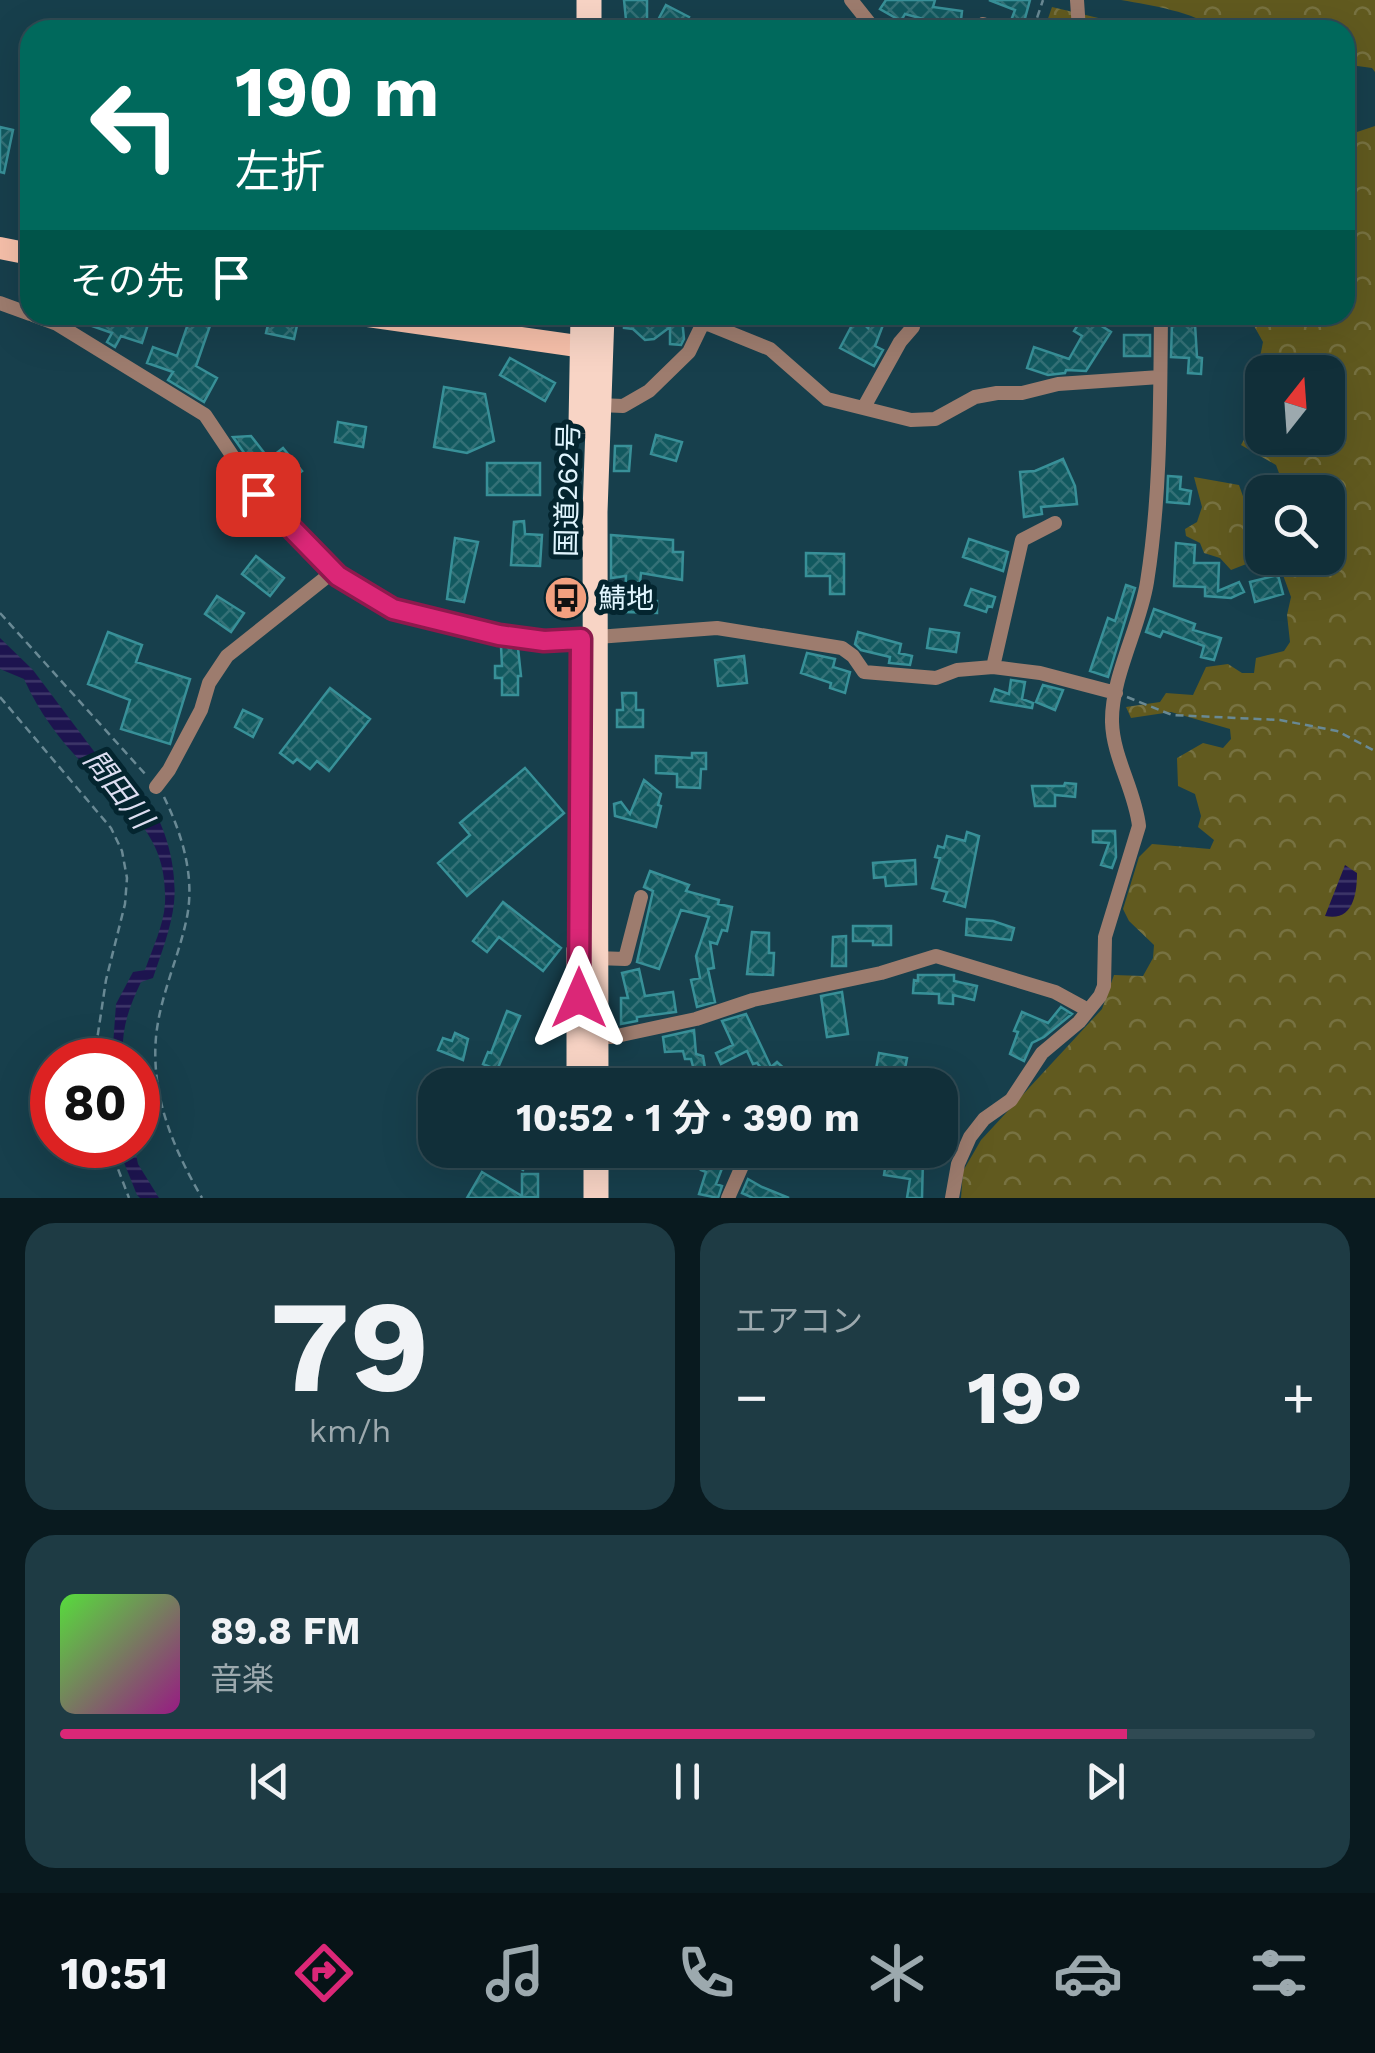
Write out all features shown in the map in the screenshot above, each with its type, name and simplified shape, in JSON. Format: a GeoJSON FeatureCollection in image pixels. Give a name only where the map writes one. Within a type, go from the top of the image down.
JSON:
{"type":"FeatureCollection","features":[{"type":"Feature","properties":{"kind":"highway","name":"国道262号"},"geometry":{"type":"LineString","coordinates":[[582,1068],[596,958],[589,638],[598,405],[586,325]]}},
{"type":"Feature","properties":{"kind":"highway","name":"国道262号"},"geometry":{"type":"LineString","coordinates":[[593,1068],[588,1037],[589,638],[592,349],[599,325]]}},
{"type":"Feature","properties":{"kind":"highway"},"geometry":{"type":"LineString","coordinates":[[578,1198],[579,1168]]}},
{"type":"Feature","properties":{"kind":"highway"},"geometry":{"type":"LineString","coordinates":[[596,1168],[596,1198]]}},
{"type":"Feature","properties":{"kind":"main road"},"geometry":{"type":"LineString","coordinates":[[429,325],[592,349]]}},
{"type":"Feature","properties":{"kind":"street"},"geometry":{"type":"LineString","coordinates":[[851,0],[867,20]]}},
{"type":"Feature","properties":{"kind":"street"},"geometry":{"type":"LineString","coordinates":[[59,325],[205,415],[258,494],[338,576],[393,609],[499,635],[544,641],[717,628],[842,648],[864,672],[936,678],[957,670],[993,667],[1040,673],[1116,692]]}},
{"type":"Feature","properties":{"kind":"street"},"geometry":{"type":"LineString","coordinates":[[598,405],[623,406],[649,391],[689,352],[702,325]]}},
{"type":"Feature","properties":{"kind":"street"},"geometry":{"type":"LineString","coordinates":[[710,325],[770,349],[828,400],[911,420],[936,419],[975,397],[997,392],[1022,393],[1058,384],[1160,377]]}},
{"type":"Feature","properties":{"kind":"street"},"geometry":{"type":"LineString","coordinates":[[952,1198],[958,1164],[970,1137],[984,1118],[1011,1100],[1042,1053],[1088,1010],[1104,986],[1106,937],[1138,826],[1137,808],[1120,762],[1112,723],[1116,692],[1148,577],[1155,518],[1161,325]]}},
{"type":"Feature","properties":{"kind":"street"},"geometry":{"type":"LineString","coordinates":[[864,407],[900,342],[913,327]]}},
{"type":"Feature","properties":{"kind":"street"},"geometry":{"type":"LineString","coordinates":[[993,667],[1022,540],[1055,523]]}},
{"type":"Feature","properties":{"kind":"street"},"geometry":{"type":"LineString","coordinates":[[156,787],[169,770],[227,656],[324,578],[338,576]]}},
{"type":"Feature","properties":{"kind":"street"},"geometry":{"type":"LineString","coordinates":[[596,958],[625,959],[641,897]]}},
{"type":"Feature","properties":{"kind":"street"},"geometry":{"type":"LineString","coordinates":[[588,1037],[718,1014],[753,1000],[880,973],[936,956],[1055,992],[1088,1010]]}},
{"type":"Feature","properties":{"kind":"street"},"geometry":{"type":"LineString","coordinates":[[728,1198],[741,1168]]}},
{"type":"Feature","properties":{"kind":"path"},"geometry":{"type":"LineString","coordinates":[[0,613],[156,787],[178,828],[189,894],[156,1034],[157,1078],[174,1148],[202,1198]]}},
{"type":"Feature","properties":{"kind":"path"},"geometry":{"type":"LineString","coordinates":[[1116,692],[1172,715],[1280,720],[1337,731],[1375,751]]}},
{"type":"Feature","properties":{"kind":"path"},"geometry":{"type":"LineString","coordinates":[[0,697],[112,828],[122,851],[126,904],[106,980],[97,1038]]}},
{"type":"Feature","properties":{"kind":"path"},"geometry":{"type":"LineString","coordinates":[[117,1168],[129,1198]]}},
{"type":"Feature","properties":{"kind":"green space"},"geometry":{"type":"Polygon","coordinates":[[[1121,0],[1375,0],[1375,72],[1355,66],[1355,20],[1198,20],[1121,0]]]}},
{"type":"Feature","properties":{"kind":"green space"},"geometry":{"type":"Polygon","coordinates":[[[1052,7],[1107,20],[1047,20],[1052,7]]]}},
{"type":"Feature","properties":{"kind":"green space"},"geometry":{"type":"Polygon","coordinates":[[[1375,126],[1375,1198],[961,1198],[963,1171],[981,1140],[1102,1009],[1114,975],[1143,976],[1153,958],[1154,945],[1129,921],[1123,909],[1139,857],[1152,844],[1210,849],[1214,840],[1198,827],[1201,816],[1195,794],[1178,786],[1177,758],[1203,743],[1223,748],[1231,739],[1230,729],[1171,712],[1131,718],[1126,707],[1160,702],[1166,693],[1193,695],[1206,667],[1228,664],[1242,673],[1254,673],[1256,658],[1284,651],[1290,642],[1287,615],[1291,597],[1283,575],[1345,575],[1345,475],[1280,475],[1276,465],[1258,455],[1345,455],[1345,355],[1260,355],[1263,342],[1254,325],[1355,325],[1355,130],[1375,126]]]}},
{"type":"Feature","properties":{"kind":"green space"},"geometry":{"type":"Polygon","coordinates":[[[1194,477],[1239,485],[1245,502],[1245,564],[1231,570],[1220,558],[1204,553],[1200,543],[1186,536],[1185,529],[1197,522],[1202,507],[1194,477]]]}},
{"type":"Feature","properties":{"kind":"water","name":"問田川"},"geometry":{"type":"Polygon","coordinates":[[[0,638],[33,670],[105,766],[138,787],[168,843],[175,884],[173,913],[153,978],[141,982],[123,1038],[114,1038],[116,1004],[133,972],[145,970],[160,928],[165,903],[160,859],[142,826],[59,736],[24,679],[0,669],[0,638]]]}},
{"type":"Feature","properties":{"kind":"water"},"geometry":{"type":"Polygon","coordinates":[[[1345,865],[1357,873],[1352,905],[1342,915],[1325,916],[1345,865]]]}},
{"type":"Feature","properties":{"kind":"water"},"geometry":{"type":"Polygon","coordinates":[[[126,1168],[140,1168],[159,1198],[137,1195],[126,1168]]]}},
{"type":"Feature","properties":{"kind":"building"},"geometry":{"type":"Polygon","coordinates":[[[624,0],[647,0],[647,20],[626,20],[624,0]]]}},
{"type":"Feature","properties":{"kind":"building"},"geometry":{"type":"Polygon","coordinates":[[[886,0],[935,0],[933,7],[962,11],[961,20],[927,20],[905,14],[899,20],[880,9],[886,0]]]}},
{"type":"Feature","properties":{"kind":"building"},"geometry":{"type":"Polygon","coordinates":[[[989,0],[1030,0],[1025,20],[1012,18],[1015,10],[989,0]]]}},
{"type":"Feature","properties":{"kind":"building"},"geometry":{"type":"Polygon","coordinates":[[[666,5],[689,17],[687,20],[658,20],[666,5]]]}},
{"type":"Feature","properties":{"kind":"building"},"geometry":{"type":"Polygon","coordinates":[[[0,127],[13,130],[4,173],[0,172],[0,127]]]}},
{"type":"Feature","properties":{"kind":"building"},"geometry":{"type":"Polygon","coordinates":[[[89,325],[148,325],[142,343],[121,336],[115,347],[107,342],[112,333],[89,325]]]}},
{"type":"Feature","properties":{"kind":"building"},"geometry":{"type":"Polygon","coordinates":[[[188,325],[210,325],[196,366],[217,378],[204,402],[168,380],[173,372],[147,363],[153,347],[177,356],[188,325]]]}},
{"type":"Feature","properties":{"kind":"building"},"geometry":{"type":"Polygon","coordinates":[[[268,325],[297,325],[294,339],[266,333],[268,325]]]}},
{"type":"Feature","properties":{"kind":"building"},"geometry":{"type":"Polygon","coordinates":[[[683,325],[684,339],[681,345],[670,344],[670,327],[654,339],[645,340],[633,329],[624,328],[683,325]]]}},
{"type":"Feature","properties":{"kind":"building"},"geometry":{"type":"Polygon","coordinates":[[[883,325],[875,346],[883,350],[874,366],[840,348],[851,327],[883,325]]]}},
{"type":"Feature","properties":{"kind":"building"},"geometry":{"type":"Polygon","coordinates":[[[1078,325],[1100,325],[1111,332],[1086,371],[1066,370],[1048,375],[1027,368],[1034,347],[1069,359],[1082,336],[1074,331],[1078,325]]]}},
{"type":"Feature","properties":{"kind":"building"},"geometry":{"type":"Polygon","coordinates":[[[1172,325],[1195,325],[1201,374],[1188,373],[1189,358],[1171,357],[1172,325]]]}},
{"type":"Feature","properties":{"kind":"building"},"geometry":{"type":"Polygon","coordinates":[[[1124,335],[1150,335],[1150,356],[1124,356],[1124,335]]]}},
{"type":"Feature","properties":{"kind":"building"},"geometry":{"type":"Polygon","coordinates":[[[510,358],[555,383],[545,401],[500,375],[510,358]]]}},
{"type":"Feature","properties":{"kind":"building"},"geometry":{"type":"Polygon","coordinates":[[[444,387],[485,394],[494,441],[467,453],[434,447],[444,387]]]}},
{"type":"Feature","properties":{"kind":"building"},"geometry":{"type":"Polygon","coordinates":[[[338,422],[366,427],[363,447],[335,442],[338,422]]]}},
{"type":"Feature","properties":{"kind":"building"},"geometry":{"type":"Polygon","coordinates":[[[656,435],[682,442],[676,461],[651,454],[656,435]]]}},
{"type":"Feature","properties":{"kind":"building"},"geometry":{"type":"Polygon","coordinates":[[[251,436],[269,459],[283,448],[302,471],[273,494],[233,437],[251,436]]]}},
{"type":"Feature","properties":{"kind":"building"},"geometry":{"type":"Polygon","coordinates":[[[615,446],[631,446],[629,471],[614,471],[615,446]]]}},
{"type":"Feature","properties":{"kind":"building"},"geometry":{"type":"Polygon","coordinates":[[[1063,459],[1075,486],[1077,504],[1041,507],[1042,514],[1024,517],[1020,472],[1035,471],[1063,459]]]}},
{"type":"Feature","properties":{"kind":"building"},"geometry":{"type":"Polygon","coordinates":[[[487,463],[540,463],[540,495],[487,495],[487,463]]]}},
{"type":"Feature","properties":{"kind":"building"},"geometry":{"type":"Polygon","coordinates":[[[1168,476],[1181,477],[1180,489],[1191,491],[1189,504],[1167,502],[1168,476]]]}},
{"type":"Feature","properties":{"kind":"building"},"geometry":{"type":"Polygon","coordinates":[[[524,521],[525,534],[542,535],[540,566],[511,565],[514,522],[524,521]]]}},
{"type":"Feature","properties":{"kind":"building"},"geometry":{"type":"Polygon","coordinates":[[[611,535],[673,540],[673,552],[683,552],[682,580],[641,573],[639,593],[649,593],[648,601],[657,601],[657,613],[624,612],[626,576],[611,578],[611,535]]]}},
{"type":"Feature","properties":{"kind":"building"},"geometry":{"type":"Polygon","coordinates":[[[455,538],[478,542],[464,602],[447,599],[455,538]]]}},
{"type":"Feature","properties":{"kind":"building"},"geometry":{"type":"Polygon","coordinates":[[[969,539],[1008,552],[1003,571],[963,557],[969,539]]]}},
{"type":"Feature","properties":{"kind":"building"},"geometry":{"type":"Polygon","coordinates":[[[1176,543],[1195,545],[1194,563],[1219,563],[1218,591],[1239,582],[1244,592],[1231,598],[1205,596],[1205,587],[1174,586],[1176,543]]]}},
{"type":"Feature","properties":{"kind":"building"},"geometry":{"type":"Polygon","coordinates":[[[806,553],[844,554],[844,594],[830,594],[830,576],[806,576],[806,553]]]}},
{"type":"Feature","properties":{"kind":"building"},"geometry":{"type":"Polygon","coordinates":[[[256,556],[284,578],[270,596],[242,574],[256,556]]]}},
{"type":"Feature","properties":{"kind":"building"},"geometry":{"type":"Polygon","coordinates":[[[1278,575],[1283,594],[1255,602],[1250,582],[1278,575]]]}},
{"type":"Feature","properties":{"kind":"building"},"geometry":{"type":"Polygon","coordinates":[[[1126,585],[1135,588],[1108,677],[1090,671],[1108,618],[1115,621],[1126,585]]]}},
{"type":"Feature","properties":{"kind":"building"},"geometry":{"type":"Polygon","coordinates":[[[971,589],[995,597],[992,607],[988,606],[986,612],[965,605],[971,589]]]}},
{"type":"Feature","properties":{"kind":"building"},"geometry":{"type":"Polygon","coordinates":[[[217,596],[244,613],[231,632],[205,614],[217,596]]]}},
{"type":"Feature","properties":{"kind":"building"},"geometry":{"type":"Polygon","coordinates":[[[1154,609],[1195,624],[1193,630],[1221,638],[1214,660],[1201,657],[1204,646],[1163,631],[1160,637],[1146,632],[1154,609]]]}},
{"type":"Feature","properties":{"kind":"building"},"geometry":{"type":"Polygon","coordinates":[[[930,629],[959,633],[956,652],[927,648],[930,629]]]}},
{"type":"Feature","properties":{"kind":"building"},"geometry":{"type":"Polygon","coordinates":[[[108,632],[142,645],[136,662],[190,679],[170,744],[121,729],[130,700],[88,684],[108,632]]]}},
{"type":"Feature","properties":{"kind":"building"},"geometry":{"type":"Polygon","coordinates":[[[858,632],[901,644],[899,653],[912,656],[910,665],[889,663],[890,657],[861,650],[855,644],[858,632]]]}},
{"type":"Feature","properties":{"kind":"building"},"geometry":{"type":"Polygon","coordinates":[[[501,646],[518,648],[518,695],[502,695],[502,678],[495,678],[495,666],[502,666],[501,646]]]}},
{"type":"Feature","properties":{"kind":"building"},"geometry":{"type":"Polygon","coordinates":[[[807,653],[835,659],[833,667],[850,672],[845,693],[830,688],[831,683],[801,673],[807,653]]]}},
{"type":"Feature","properties":{"kind":"building"},"geometry":{"type":"Polygon","coordinates":[[[744,656],[747,683],[718,686],[715,660],[744,656]]]}},
{"type":"Feature","properties":{"kind":"building"},"geometry":{"type":"Polygon","coordinates":[[[1011,680],[1025,682],[1022,699],[1033,703],[1032,708],[991,701],[995,689],[1009,694],[1011,680]]]}},
{"type":"Feature","properties":{"kind":"building"},"geometry":{"type":"Polygon","coordinates":[[[1043,685],[1063,690],[1055,710],[1036,702],[1043,685]]]}},
{"type":"Feature","properties":{"kind":"building"},"geometry":{"type":"Polygon","coordinates":[[[330,688],[370,719],[329,771],[317,761],[310,769],[297,759],[293,763],[280,753],[330,688]]]}},
{"type":"Feature","properties":{"kind":"building"},"geometry":{"type":"Polygon","coordinates":[[[622,693],[636,693],[636,710],[643,710],[643,727],[617,727],[617,710],[623,710],[622,693]]]}},
{"type":"Feature","properties":{"kind":"building"},"geometry":{"type":"Polygon","coordinates":[[[243,710],[262,719],[253,737],[235,727],[243,710]]]}},
{"type":"Feature","properties":{"kind":"building"},"geometry":{"type":"Polygon","coordinates":[[[692,753],[706,753],[700,788],[677,787],[677,774],[656,773],[656,756],[692,758],[692,753]]]}},
{"type":"Feature","properties":{"kind":"building"},"geometry":{"type":"Polygon","coordinates":[[[525,768],[564,813],[467,896],[438,863],[470,835],[460,823],[525,768]]]}},
{"type":"Feature","properties":{"kind":"building"},"geometry":{"type":"Polygon","coordinates":[[[644,780],[661,794],[656,827],[615,816],[614,804],[621,802],[630,814],[644,780]]]}},
{"type":"Feature","properties":{"kind":"building"},"geometry":{"type":"Polygon","coordinates":[[[1076,784],[1075,797],[1055,795],[1055,806],[1035,806],[1032,786],[1076,784]]]}},
{"type":"Feature","properties":{"kind":"building"},"geometry":{"type":"Polygon","coordinates":[[[1093,831],[1115,831],[1116,857],[1112,868],[1101,865],[1109,843],[1093,842],[1093,831]]]}},
{"type":"Feature","properties":{"kind":"building"},"geometry":{"type":"Polygon","coordinates":[[[967,832],[979,836],[965,907],[944,901],[947,892],[932,888],[940,858],[935,857],[938,846],[944,848],[947,836],[965,841],[967,832]]]}},
{"type":"Feature","properties":{"kind":"building"},"geometry":{"type":"Polygon","coordinates":[[[915,860],[916,884],[886,886],[885,877],[874,878],[873,863],[915,860]]]}},
{"type":"Feature","properties":{"kind":"building"},"geometry":{"type":"Polygon","coordinates":[[[650,871],[689,885],[686,891],[732,907],[727,931],[722,930],[717,944],[710,942],[714,968],[708,969],[715,1002],[697,1007],[691,980],[700,978],[696,956],[709,917],[681,910],[659,969],[637,962],[653,891],[644,887],[650,871]]]}},
{"type":"Feature","properties":{"kind":"building"},"geometry":{"type":"Polygon","coordinates":[[[503,902],[561,948],[543,971],[499,937],[487,952],[473,941],[503,902]]]}},
{"type":"Feature","properties":{"kind":"building"},"geometry":{"type":"Polygon","coordinates":[[[967,919],[1014,928],[1011,940],[966,935],[967,919]]]}},
{"type":"Feature","properties":{"kind":"building"},"geometry":{"type":"Polygon","coordinates":[[[853,926],[891,926],[891,945],[853,941],[853,926]]]}},
{"type":"Feature","properties":{"kind":"building"},"geometry":{"type":"Polygon","coordinates":[[[752,932],[769,933],[769,953],[774,953],[773,975],[747,974],[752,932]]]}},
{"type":"Feature","properties":{"kind":"building"},"geometry":{"type":"Polygon","coordinates":[[[846,936],[846,966],[832,966],[833,937],[846,936]]]}},
{"type":"Feature","properties":{"kind":"building"},"geometry":{"type":"Polygon","coordinates":[[[639,969],[645,996],[673,992],[676,1012],[637,1017],[637,1021],[621,1024],[621,998],[628,998],[622,973],[639,969]]]}},
{"type":"Feature","properties":{"kind":"building"},"geometry":{"type":"Polygon","coordinates":[[[918,975],[954,975],[954,981],[977,986],[974,1000],[953,995],[953,1004],[939,1003],[939,994],[913,993],[918,975]]]}},
{"type":"Feature","properties":{"kind":"building"},"geometry":{"type":"Polygon","coordinates":[[[842,992],[848,1034],[827,1037],[821,996],[842,992]]]}},
{"type":"Feature","properties":{"kind":"building"},"geometry":{"type":"Polygon","coordinates":[[[1061,1007],[1072,1014],[1032,1043],[1024,1061],[1010,1054],[1022,1012],[1048,1023],[1061,1007]]]}},
{"type":"Feature","properties":{"kind":"building"},"geometry":{"type":"Polygon","coordinates":[[[507,1011],[520,1016],[498,1068],[483,1064],[488,1052],[491,1053],[507,1011]]]}},
{"type":"Feature","properties":{"kind":"building"},"geometry":{"type":"Polygon","coordinates":[[[746,1014],[771,1067],[777,1062],[784,1068],[761,1068],[753,1064],[747,1051],[721,1064],[716,1053],[733,1045],[722,1021],[746,1014]]]}},
{"type":"Feature","properties":{"kind":"building"},"geometry":{"type":"Polygon","coordinates":[[[694,1030],[696,1054],[703,1056],[705,1068],[693,1068],[683,1051],[665,1052],[663,1037],[694,1030]]]}},
{"type":"Feature","properties":{"kind":"building"},"geometry":{"type":"Polygon","coordinates":[[[455,1033],[468,1039],[463,1060],[438,1050],[443,1038],[452,1041],[455,1033]]]}},
{"type":"Feature","properties":{"kind":"building"},"geometry":{"type":"Polygon","coordinates":[[[879,1053],[907,1058],[905,1068],[876,1068],[879,1053]]]}},
{"type":"Feature","properties":{"kind":"building"},"geometry":{"type":"Polygon","coordinates":[[[722,1168],[716,1184],[722,1186],[718,1198],[699,1194],[706,1172],[701,1170],[722,1168]]]}},
{"type":"Feature","properties":{"kind":"building"},"geometry":{"type":"Polygon","coordinates":[[[885,1168],[923,1168],[922,1198],[907,1198],[910,1179],[884,1175],[885,1168]]]}},
{"type":"Feature","properties":{"kind":"building"},"geometry":{"type":"Polygon","coordinates":[[[482,1172],[522,1196],[522,1174],[538,1174],[538,1197],[467,1198],[482,1172]]]}},
{"type":"Feature","properties":{"kind":"building"},"geometry":{"type":"Polygon","coordinates":[[[748,1179],[789,1198],[753,1198],[742,1193],[748,1179]]]}},
{"type":"Feature","properties":{"kind":"place","name":"鯖地"},"geometry":{"type":"Point","coordinates":[566,598]}},
{"type":"Feature","properties":{"kind":"route"},"geometry":{"type":"LineString","coordinates":[[258,494],[338,576],[393,609],[499,635],[544,641],[581,639],[579,998]]}}]}
